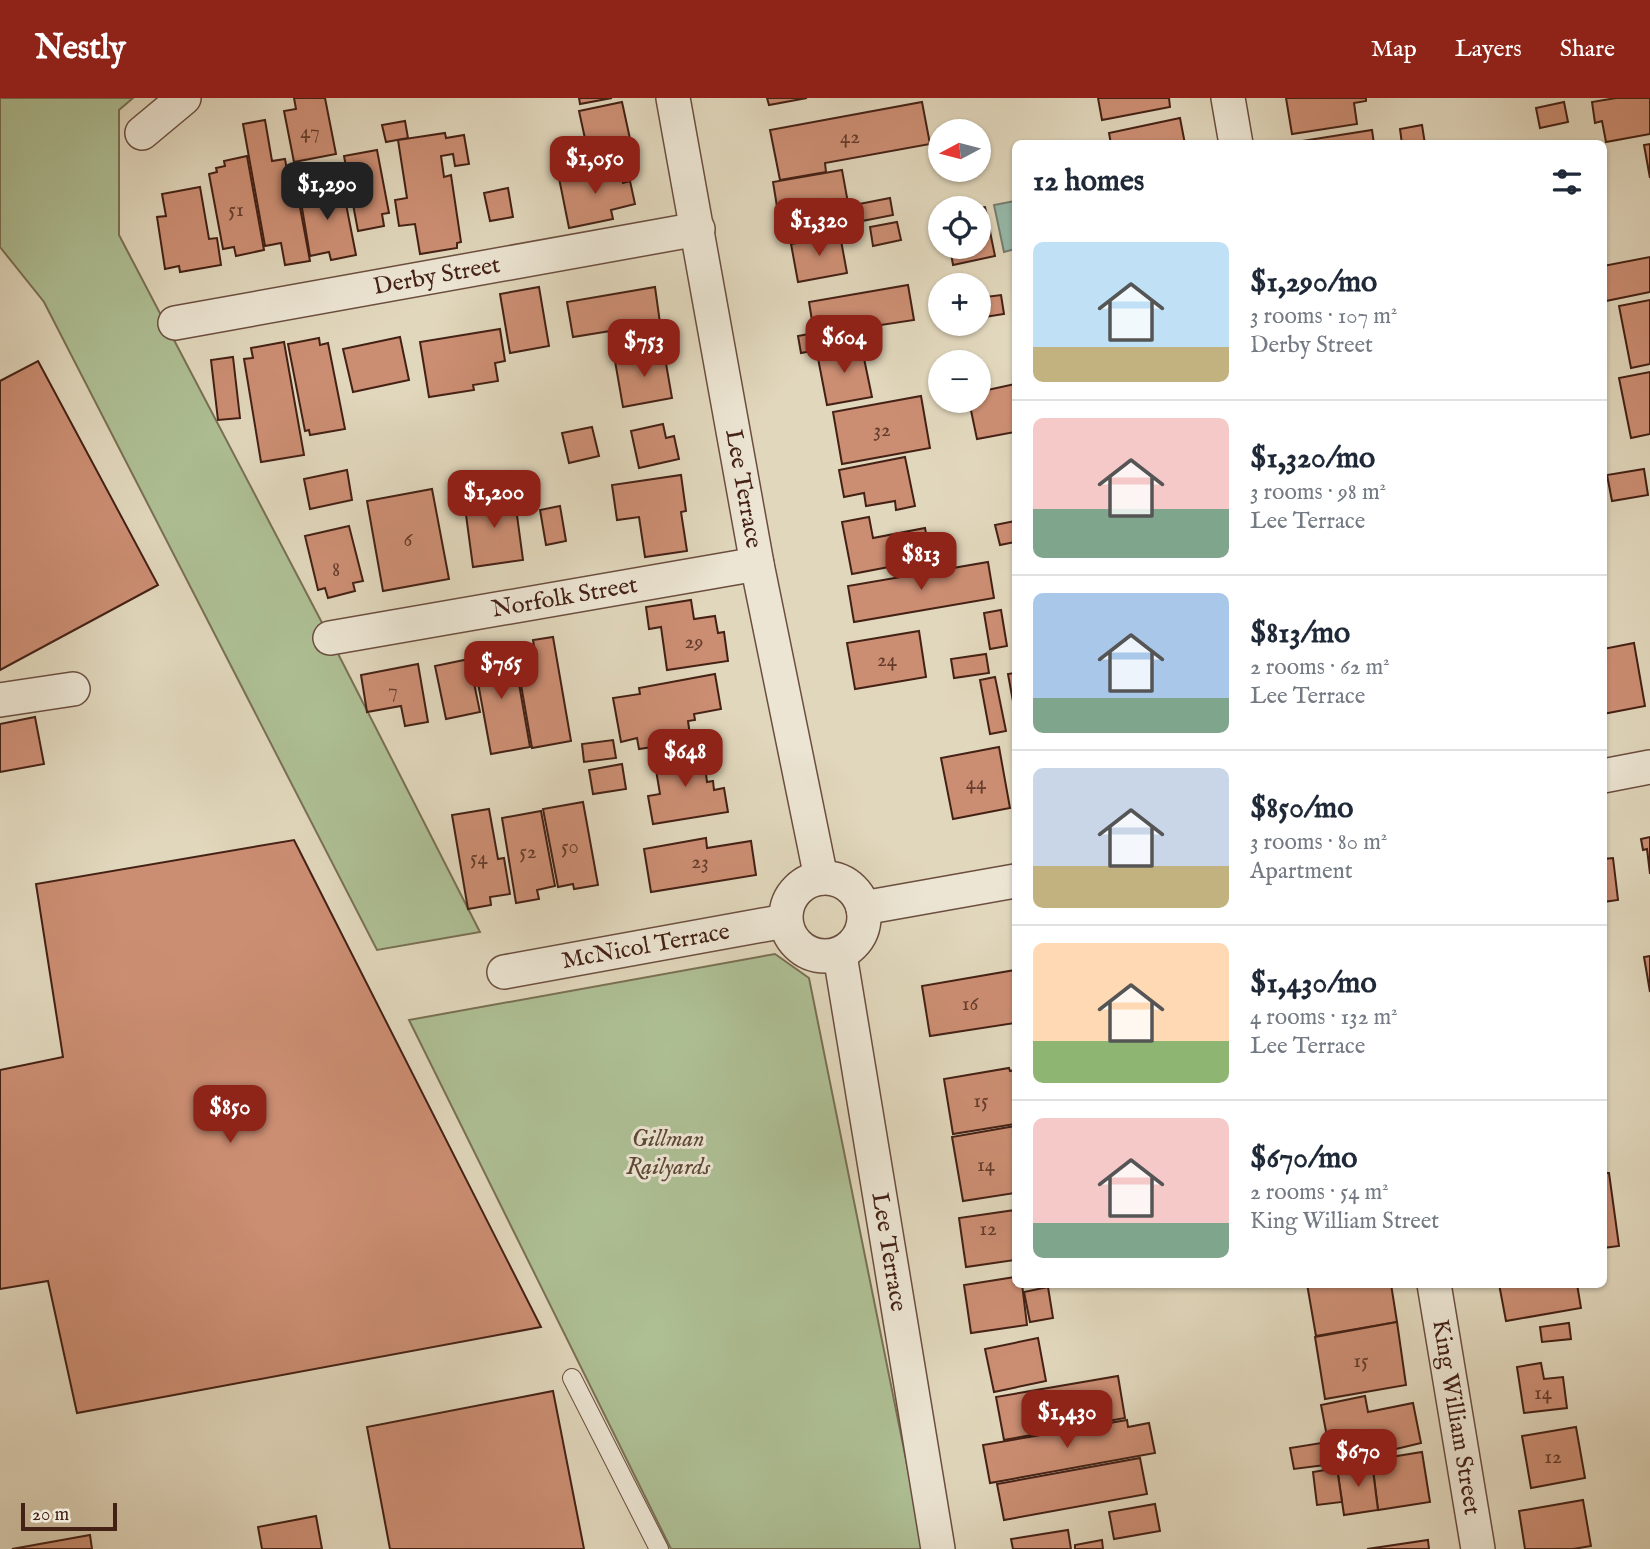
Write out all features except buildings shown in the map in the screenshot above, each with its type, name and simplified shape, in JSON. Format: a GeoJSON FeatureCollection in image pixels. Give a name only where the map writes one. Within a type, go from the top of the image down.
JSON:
{"type":"FeatureCollection","features":[{"type":"Feature","properties":{"kind":"street"},"geometry":{"type":"LineString","coordinates":[[142,133],[184,98]]}},
{"type":"Feature","properties":{"kind":"street","name":"Lee Terrace"},"geometry":{"type":"LineString","coordinates":[[673,98],[757,564],[821,877]]}},
{"type":"Feature","properties":{"kind":"street"},"geometry":{"type":"LineString","coordinates":[[1228,98],[1235,140]]}},
{"type":"Feature","properties":{"kind":"street","name":"Derby Street"},"geometry":{"type":"LineString","coordinates":[[175,323],[698,229]]}},
{"type":"Feature","properties":{"kind":"street","name":"Norfolk Street"},"geometry":{"type":"LineString","coordinates":[[330,638],[757,564]]}},
{"type":"Feature","properties":{"kind":"street"},"geometry":{"type":"LineString","coordinates":[[0,700],[73,689]]}},
{"type":"Feature","properties":{"kind":"street"},"geometry":{"type":"LineString","coordinates":[[1607,775],[1650,767]]}},
{"type":"Feature","properties":{"kind":"street"},"geometry":{"type":"LineString","coordinates":[[821,877],[843,882],[859,898],[865,919],[862,931],[850,949],[840,955],[828,957],[816,956],[795,943],[788,933],[785,921],[786,909],[799,887],[821,877]]}},
{"type":"Feature","properties":{"kind":"street"},"geometry":{"type":"LineString","coordinates":[[863,908],[1012,882]]}},
{"type":"Feature","properties":{"kind":"street","name":"McNicol Terrace"},"geometry":{"type":"LineString","coordinates":[[505,972],[785,921]]}},
{"type":"Feature","properties":{"kind":"street","name":"Lee Terrace"},"geometry":{"type":"LineString","coordinates":[[840,955],[938,1549]]}},
{"type":"Feature","properties":{"kind":"street","name":"King William Street"},"geometry":{"type":"LineString","coordinates":[[1435,1288],[1478,1549]]}},
{"type":"Feature","properties":{"kind":"lane"},"geometry":{"type":"LineString","coordinates":[[572,1378],[659,1549]]}},
{"type":"Feature","properties":{"kind":"green space"},"geometry":{"type":"Polygon","coordinates":[[[0,98],[133,98],[119,110],[119,235],[480,932],[377,950],[44,302],[0,247],[0,98]]]}},
{"type":"Feature","properties":{"kind":"green space","name":"Gillman Railyards"},"geometry":{"type":"Polygon","coordinates":[[[775,954],[809,978],[924,1549],[671,1549],[409,1020],[775,954]]]}},
{"type":"Feature","properties":{"kind":"shaded area"},"geometry":{"type":"Polygon","coordinates":[[[1012,202],[1012,250],[1004,252],[994,205],[1012,202]]]}}]}
